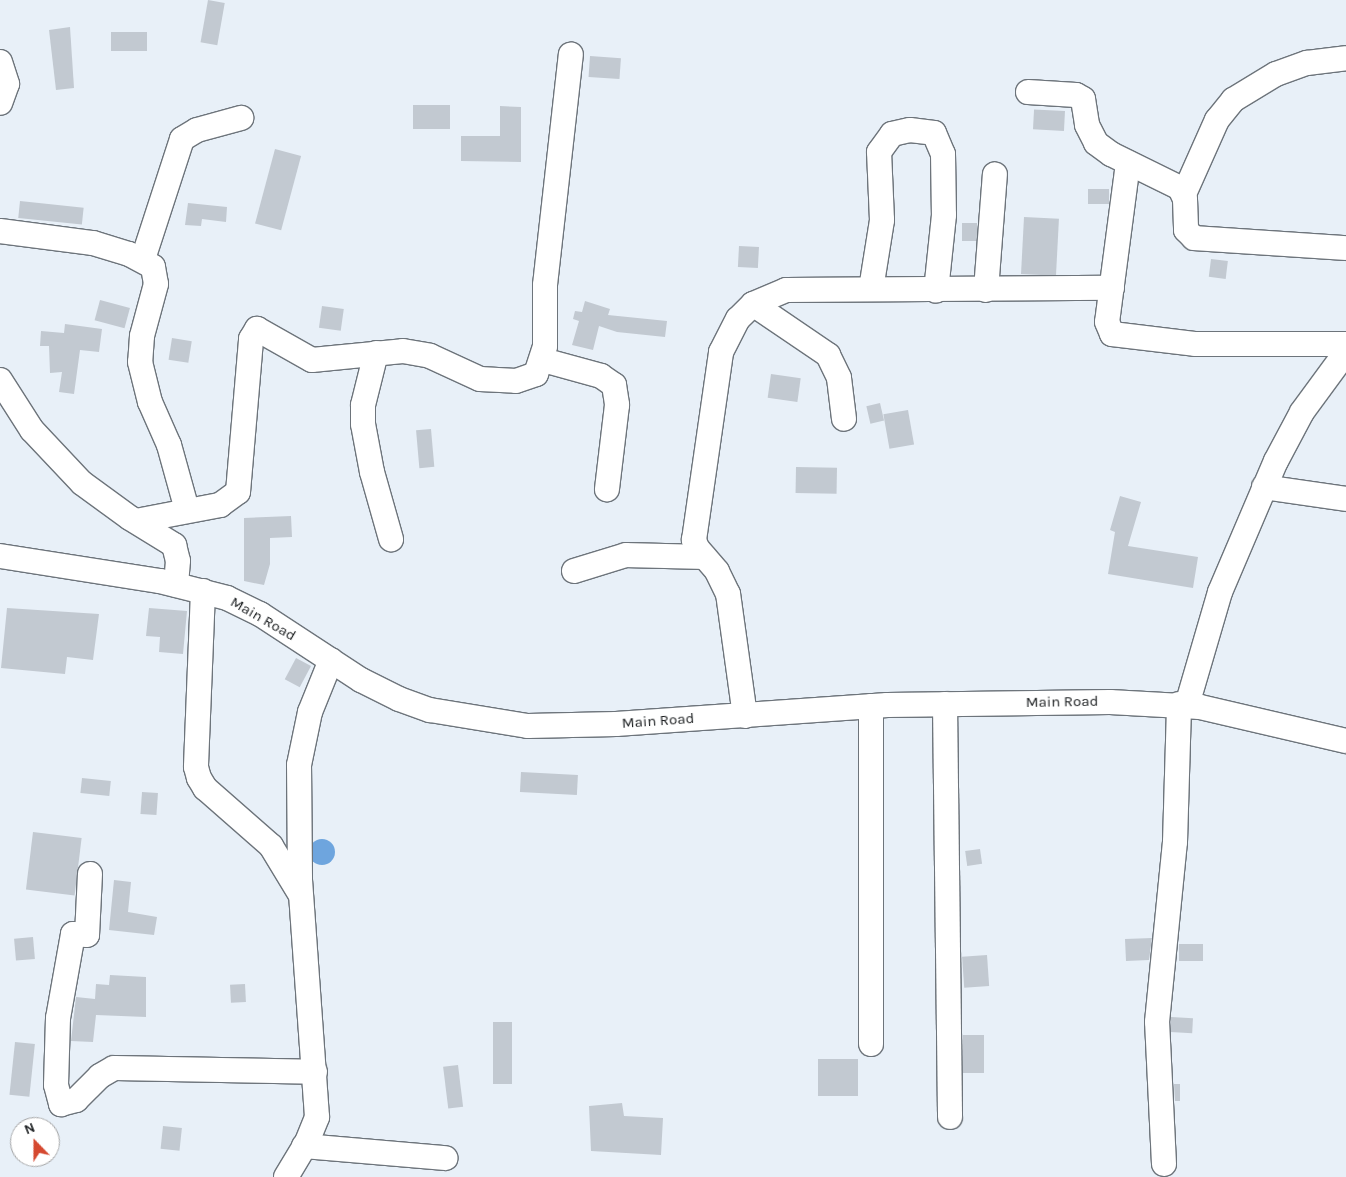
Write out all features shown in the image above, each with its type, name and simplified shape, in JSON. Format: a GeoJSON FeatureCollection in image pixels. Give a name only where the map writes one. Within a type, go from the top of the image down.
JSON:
{"type":"FeatureCollection","features":[{"type":"Feature","properties":{"kind":"street"},"geometry":{"type":"LineString","coordinates":[[136,521],[220,505],[238,492],[254,331],[261,330],[312,360],[322,362],[376,353],[417,352],[480,379],[501,382],[531,378],[543,360],[545,285],[571,54]]}},
{"type":"Feature","properties":{"kind":"street"},"geometry":{"type":"LineString","coordinates":[[1346,58],[1307,63],[1276,74],[1233,100],[1214,126],[1184,194],[1185,225],[1194,238],[1346,248]]}},
{"type":"Feature","properties":{"kind":"street"},"geometry":{"type":"LineString","coordinates":[[0,62],[7,84],[0,103]]}},
{"type":"Feature","properties":{"kind":"street"},"geometry":{"type":"LineString","coordinates":[[1028,92],[1080,96],[1086,106],[1087,125],[1096,143],[1128,163],[1172,182],[1184,194]]}},
{"type":"Feature","properties":{"kind":"street"},"geometry":{"type":"LineString","coordinates":[[143,260],[182,139],[197,130],[241,118]]}},
{"type":"Feature","properties":{"kind":"street"},"geometry":{"type":"LineString","coordinates":[[871,289],[882,220],[879,152],[892,134],[910,130],[934,133],[943,154],[944,215],[936,291]]}},
{"type":"Feature","properties":{"kind":"street"},"geometry":{"type":"LineString","coordinates":[[1128,163],[1108,327],[1116,336],[1196,344],[1346,344]]}},
{"type":"Feature","properties":{"kind":"street"},"geometry":{"type":"LineString","coordinates":[[986,290],[994,174]]}},
{"type":"Feature","properties":{"kind":"street"},"geometry":{"type":"LineString","coordinates":[[0,231],[75,239],[143,260],[153,267],[157,278],[142,336],[143,380],[169,445],[187,510]]}},
{"type":"Feature","properties":{"kind":"street"},"geometry":{"type":"LineString","coordinates":[[745,716],[728,594],[717,571],[697,548],[694,531],[722,352],[738,318],[753,304],[786,290],[871,289],[936,291],[1112,288]]}},
{"type":"Feature","properties":{"kind":"street"},"geometry":{"type":"LineString","coordinates":[[753,304],[828,355],[838,378],[844,419]]}},
{"type":"Feature","properties":{"kind":"street"},"geometry":{"type":"LineString","coordinates":[[1164,1164],[1157,1022],[1175,842],[1183,704],[1220,592],[1289,432],[1346,352]]}},
{"type":"Feature","properties":{"kind":"street"},"geometry":{"type":"LineString","coordinates":[[376,353],[363,405],[363,424],[372,472],[391,538]]}},
{"type":"Feature","properties":{"kind":"street"},"geometry":{"type":"LineString","coordinates":[[543,360],[602,376],[614,385],[617,405],[607,489]]}},
{"type":"Feature","properties":{"kind":"street"},"geometry":{"type":"LineString","coordinates":[[0,380],[27,423],[52,453],[82,483],[174,545],[178,561],[176,585]]}},
{"type":"Feature","properties":{"kind":"street"},"geometry":{"type":"LineString","coordinates":[[1264,487],[1346,499]]}},
{"type":"Feature","properties":{"kind":"street"},"geometry":{"type":"LineString","coordinates":[[574,571],[626,555],[704,557]]}},
{"type":"Feature","properties":{"kind":"street","name":"Main Road"},"geometry":{"type":"LineString","coordinates":[[0,556],[203,591],[260,614],[376,688],[430,710],[528,726],[616,724],[871,706],[945,704],[1183,704],[1346,741]]}},
{"type":"Feature","properties":{"kind":"street"},"geometry":{"type":"LineString","coordinates":[[203,591],[196,766],[199,778],[204,788],[271,846],[301,895]]}},
{"type":"Feature","properties":{"kind":"street"},"geometry":{"type":"LineString","coordinates":[[286,1177],[304,1146],[317,1117],[301,895],[299,765],[310,712],[331,660]]}},
{"type":"Feature","properties":{"kind":"street"},"geometry":{"type":"LineString","coordinates":[[945,704],[950,1118]]}},
{"type":"Feature","properties":{"kind":"street"},"geometry":{"type":"LineString","coordinates":[[871,706],[871,1044]]}},
{"type":"Feature","properties":{"kind":"street"},"geometry":{"type":"LineString","coordinates":[[90,874],[87,935],[73,934],[58,1018],[56,1085],[61,1104],[76,1100],[100,1076],[114,1068],[315,1072]]}},
{"type":"Feature","properties":{"kind":"street"},"geometry":{"type":"LineString","coordinates":[[304,1146],[445,1158]]}},
{"type":"Feature","properties":{"kind":"water"},"geometry":{"type":"Polygon","coordinates":[[[322,839],[331,843],[335,852],[331,861],[322,865],[313,861],[309,852],[313,843],[322,839]]]}},
{"type":"Feature","properties":{"kind":"building"},"geometry":{"type":"Polygon","coordinates":[[[208,0],[225,3],[217,45],[201,42],[208,0]]]}},
{"type":"Feature","properties":{"kind":"building"},"geometry":{"type":"Polygon","coordinates":[[[70,27],[74,88],[56,90],[49,30],[70,27]]]}},
{"type":"Feature","properties":{"kind":"building"},"geometry":{"type":"Polygon","coordinates":[[[111,32],[147,32],[147,51],[111,51],[111,32]]]}},
{"type":"Feature","properties":{"kind":"building"},"geometry":{"type":"Polygon","coordinates":[[[590,56],[621,58],[619,79],[589,77],[590,56]]]}},
{"type":"Feature","properties":{"kind":"building"},"geometry":{"type":"Polygon","coordinates":[[[413,105],[450,105],[450,129],[413,129],[413,105]]]}},
{"type":"Feature","properties":{"kind":"building"},"geometry":{"type":"Polygon","coordinates":[[[500,106],[521,107],[521,162],[461,161],[461,136],[500,136],[500,106]]]}},
{"type":"Feature","properties":{"kind":"building"},"geometry":{"type":"Polygon","coordinates":[[[1034,109],[1065,111],[1064,131],[1033,129],[1034,109]]]}},
{"type":"Feature","properties":{"kind":"building"},"geometry":{"type":"Polygon","coordinates":[[[275,149],[301,156],[281,230],[255,223],[275,149]]]}},
{"type":"Feature","properties":{"kind":"building"},"geometry":{"type":"Polygon","coordinates":[[[1088,189],[1109,189],[1109,204],[1088,204],[1088,189]]]}},
{"type":"Feature","properties":{"kind":"building"},"geometry":{"type":"Polygon","coordinates":[[[20,201],[84,208],[82,225],[18,218],[20,201]]]}},
{"type":"Feature","properties":{"kind":"building"},"geometry":{"type":"Polygon","coordinates":[[[188,203],[227,207],[226,222],[202,219],[201,226],[185,225],[188,203]]]}},
{"type":"Feature","properties":{"kind":"building"},"geometry":{"type":"Polygon","coordinates":[[[1024,217],[1059,219],[1056,276],[1021,274],[1024,217]]]}},
{"type":"Feature","properties":{"kind":"building"},"geometry":{"type":"Polygon","coordinates":[[[962,223],[977,223],[977,241],[962,241],[962,223]]]}},
{"type":"Feature","properties":{"kind":"building"},"geometry":{"type":"Polygon","coordinates":[[[739,246],[759,247],[758,268],[738,267],[739,246]]]}},
{"type":"Feature","properties":{"kind":"building"},"geometry":{"type":"Polygon","coordinates":[[[1211,259],[1228,261],[1226,279],[1209,277],[1211,259]]]}},
{"type":"Feature","properties":{"kind":"building"},"geometry":{"type":"Polygon","coordinates":[[[100,300],[130,308],[125,328],[95,320],[100,300]]]}},
{"type":"Feature","properties":{"kind":"building"},"geometry":{"type":"Polygon","coordinates":[[[585,301],[610,309],[608,315],[667,321],[665,337],[617,332],[599,326],[593,350],[572,345],[579,321],[573,319],[575,311],[582,312],[585,301]]]}},
{"type":"Feature","properties":{"kind":"building"},"geometry":{"type":"Polygon","coordinates":[[[322,306],[344,309],[341,331],[319,328],[322,306]]]}},
{"type":"Feature","properties":{"kind":"building"},"geometry":{"type":"Polygon","coordinates":[[[65,324],[102,329],[99,352],[80,350],[74,394],[59,392],[62,372],[50,373],[49,346],[40,346],[41,331],[64,333],[65,324]]]}},
{"type":"Feature","properties":{"kind":"building"},"geometry":{"type":"Polygon","coordinates":[[[172,338],[192,341],[188,363],[169,360],[172,338]]]}},
{"type":"Feature","properties":{"kind":"building"},"geometry":{"type":"Polygon","coordinates":[[[771,374],[801,378],[797,402],[768,398],[771,374]]]}},
{"type":"Feature","properties":{"kind":"building"},"geometry":{"type":"Polygon","coordinates":[[[880,403],[884,421],[870,424],[866,406],[880,403]]]}},
{"type":"Feature","properties":{"kind":"building"},"geometry":{"type":"Polygon","coordinates":[[[908,410],[914,444],[889,449],[883,414],[908,410]]]}},
{"type":"Feature","properties":{"kind":"building"},"geometry":{"type":"Polygon","coordinates":[[[431,429],[434,467],[419,468],[416,430],[431,429]]]}},
{"type":"Feature","properties":{"kind":"building"},"geometry":{"type":"Polygon","coordinates":[[[796,467],[837,468],[837,494],[796,493],[796,467]]]}},
{"type":"Feature","properties":{"kind":"building"},"geometry":{"type":"Polygon","coordinates":[[[1120,496],[1141,502],[1128,546],[1198,557],[1193,588],[1108,574],[1115,532],[1110,530],[1120,496]]]}},
{"type":"Feature","properties":{"kind":"building"},"geometry":{"type":"Polygon","coordinates":[[[291,516],[292,537],[270,538],[270,564],[264,585],[244,581],[244,518],[291,516]]]}},
{"type":"Feature","properties":{"kind":"building"},"geometry":{"type":"Polygon","coordinates":[[[7,608],[99,614],[93,660],[67,657],[65,674],[1,668],[7,608]]]}},
{"type":"Feature","properties":{"kind":"building"},"geometry":{"type":"Polygon","coordinates":[[[149,608],[187,611],[183,654],[159,652],[160,637],[146,636],[149,608]]]}},
{"type":"Feature","properties":{"kind":"building"},"geometry":{"type":"Polygon","coordinates":[[[296,658],[311,666],[300,687],[285,679],[296,658]]]}},
{"type":"Feature","properties":{"kind":"building"},"geometry":{"type":"Polygon","coordinates":[[[521,772],[578,775],[577,795],[520,792],[521,772]]]}},
{"type":"Feature","properties":{"kind":"building"},"geometry":{"type":"Polygon","coordinates":[[[82,778],[111,781],[109,796],[80,793],[82,778]]]}},
{"type":"Feature","properties":{"kind":"building"},"geometry":{"type":"Polygon","coordinates":[[[142,792],[158,793],[156,815],[140,814],[142,792]]]}},
{"type":"Feature","properties":{"kind":"building"},"geometry":{"type":"Polygon","coordinates":[[[33,832],[82,838],[75,896],[26,890],[33,832]]]}},
{"type":"Feature","properties":{"kind":"building"},"geometry":{"type":"Polygon","coordinates":[[[980,849],[982,864],[967,866],[965,851],[980,849]]]}},
{"type":"Feature","properties":{"kind":"building"},"geometry":{"type":"Polygon","coordinates":[[[114,880],[131,882],[128,912],[157,917],[154,935],[109,930],[114,880]]]}},
{"type":"Feature","properties":{"kind":"building"},"geometry":{"type":"Polygon","coordinates":[[[33,937],[35,959],[16,961],[14,939],[33,937]]]}},
{"type":"Feature","properties":{"kind":"building"},"geometry":{"type":"Polygon","coordinates":[[[1152,938],[1149,960],[1126,961],[1125,939],[1152,938]]]}},
{"type":"Feature","properties":{"kind":"building"},"geometry":{"type":"Polygon","coordinates":[[[1179,944],[1203,944],[1203,961],[1179,961],[1179,944]]]}},
{"type":"Feature","properties":{"kind":"building"},"geometry":{"type":"Polygon","coordinates":[[[987,955],[989,986],[964,988],[962,957],[987,955]]]}},
{"type":"Feature","properties":{"kind":"building"},"geometry":{"type":"Polygon","coordinates":[[[110,975],[146,977],[146,1017],[96,1015],[93,1042],[71,1041],[76,997],[95,999],[96,984],[109,985],[110,975]]]}},
{"type":"Feature","properties":{"kind":"building"},"geometry":{"type":"Polygon","coordinates":[[[245,984],[246,1002],[231,1003],[230,985],[245,984]]]}},
{"type":"Feature","properties":{"kind":"building"},"geometry":{"type":"Polygon","coordinates":[[[1171,1017],[1193,1018],[1192,1033],[1170,1032],[1171,1017]]]}},
{"type":"Feature","properties":{"kind":"building"},"geometry":{"type":"Polygon","coordinates":[[[493,1022],[512,1022],[512,1084],[493,1084],[493,1022]]]}},
{"type":"Feature","properties":{"kind":"building"},"geometry":{"type":"Polygon","coordinates":[[[963,1035],[984,1035],[984,1073],[963,1073],[963,1035]]]}},
{"type":"Feature","properties":{"kind":"building"},"geometry":{"type":"Polygon","coordinates":[[[15,1042],[35,1044],[29,1097],[9,1095],[15,1042]]]}},
{"type":"Feature","properties":{"kind":"building"},"geometry":{"type":"Polygon","coordinates":[[[818,1059],[858,1059],[858,1096],[818,1096],[818,1059]]]}},
{"type":"Feature","properties":{"kind":"building"},"geometry":{"type":"Polygon","coordinates":[[[458,1065],[463,1107],[448,1109],[443,1067],[458,1065]]]}},
{"type":"Feature","properties":{"kind":"building"},"geometry":{"type":"Polygon","coordinates":[[[1174,1084],[1180,1084],[1180,1101],[1175,1101],[1174,1084]]]}},
{"type":"Feature","properties":{"kind":"building"},"geometry":{"type":"Polygon","coordinates":[[[622,1103],[624,1116],[663,1118],[661,1155],[591,1151],[589,1106],[622,1103]]]}},
{"type":"Feature","properties":{"kind":"building"},"geometry":{"type":"Polygon","coordinates":[[[163,1126],[182,1128],[179,1151],[161,1149],[163,1126]]]}}]}
